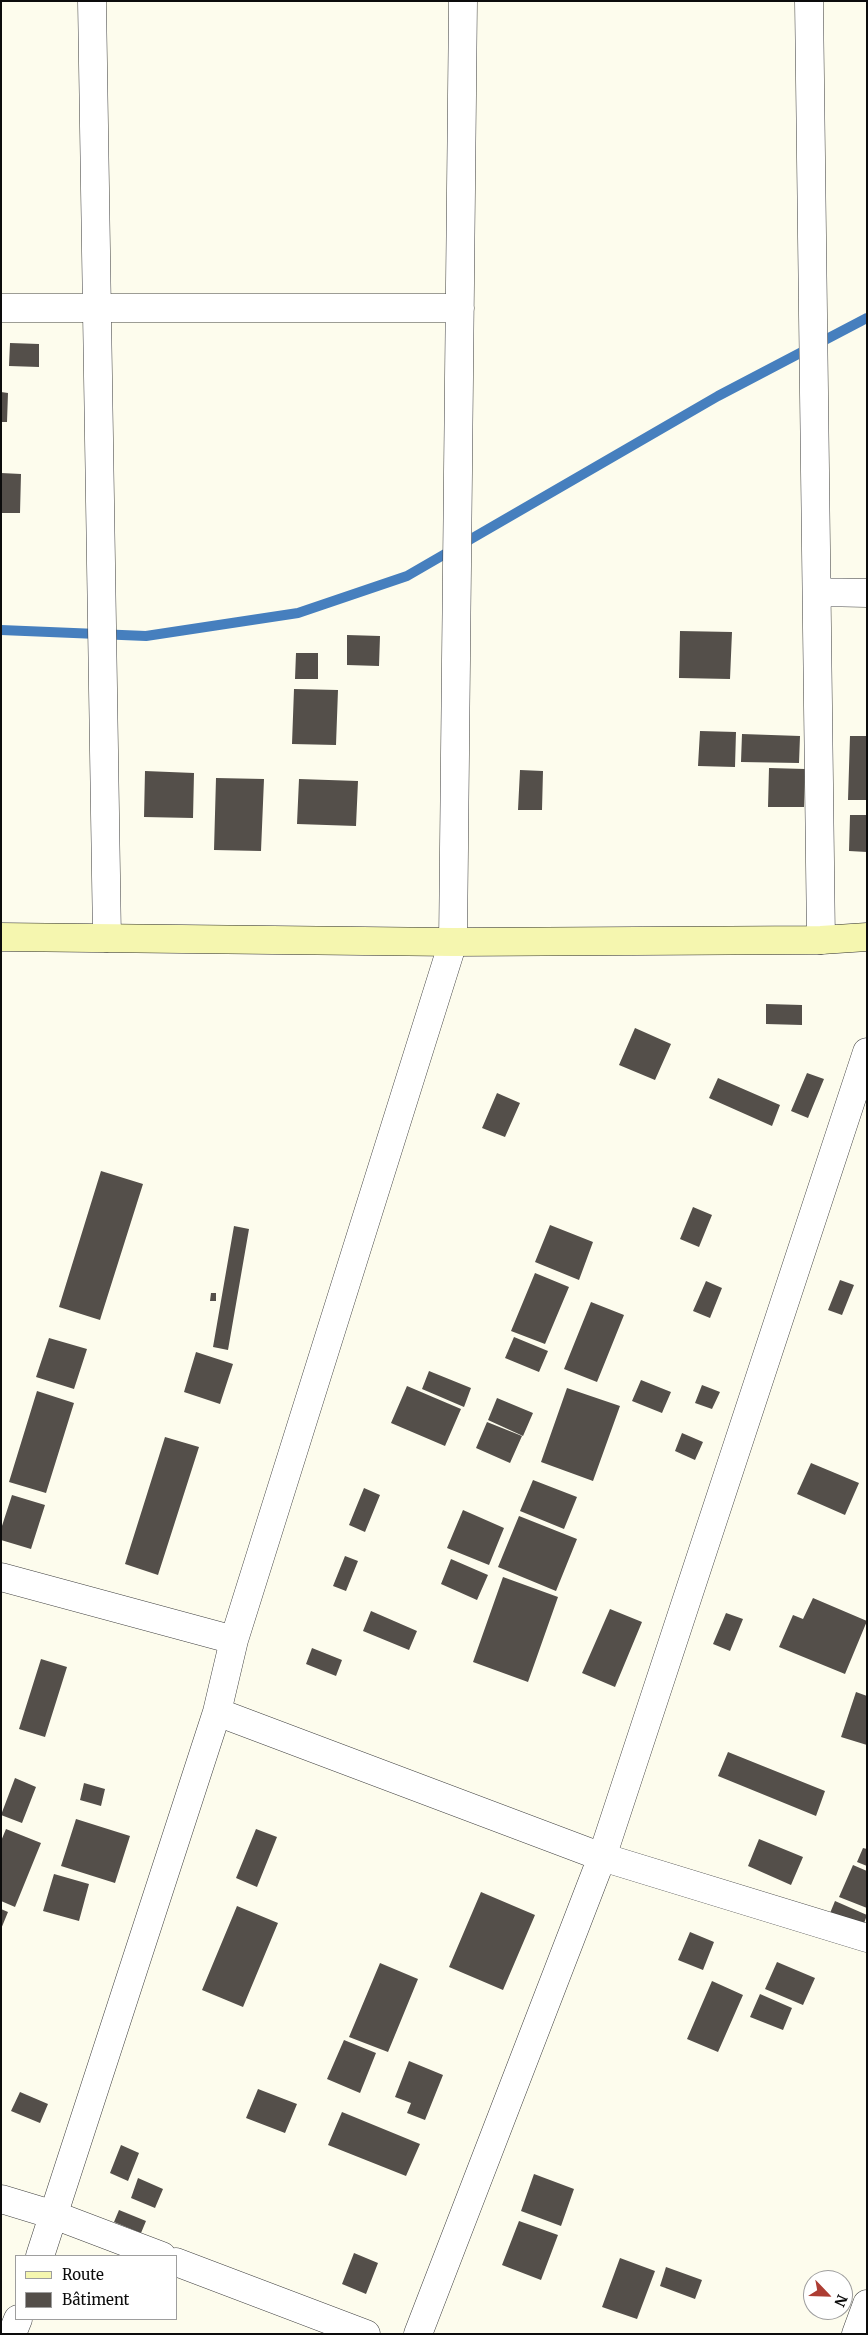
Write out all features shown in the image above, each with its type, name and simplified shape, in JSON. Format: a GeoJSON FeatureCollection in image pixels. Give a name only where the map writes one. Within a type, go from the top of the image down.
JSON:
{"type":"FeatureCollection","features":[{"type":"Feature","properties":{"kind":"main road"},"geometry":{"type":"LineString","coordinates":[[1,937],[453,942],[821,940],[867,937]]}},
{"type":"Feature","properties":{"kind":"street"},"geometry":{"type":"LineString","coordinates":[[92,1],[107,938]]}},
{"type":"Feature","properties":{"kind":"street"},"geometry":{"type":"LineString","coordinates":[[40,2255],[217,1712],[234,1640],[453,942],[463,1]]}},
{"type":"Feature","properties":{"kind":"street"},"geometry":{"type":"LineString","coordinates":[[809,1],[821,940]]}},
{"type":"Feature","properties":{"kind":"street"},"geometry":{"type":"LineString","coordinates":[[1,308],[460,308]]}},
{"type":"Feature","properties":{"kind":"street"},"geometry":{"type":"LineString","coordinates":[[817,592],[867,593]]}},
{"type":"Feature","properties":{"kind":"street"},"geometry":{"type":"LineString","coordinates":[[418,2334],[602,1856],[867,1052]]}},
{"type":"Feature","properties":{"kind":"street"},"geometry":{"type":"LineString","coordinates":[[1,1577],[234,1640]]}},
{"type":"Feature","properties":{"kind":"street"},"geometry":{"type":"LineString","coordinates":[[217,1712],[602,1856],[867,1938]]}},
{"type":"Feature","properties":{"kind":"street"},"geometry":{"type":"LineString","coordinates":[[1,2199],[54,2215],[159,2255]]}},
{"type":"Feature","properties":{"kind":"street"},"geometry":{"type":"LineString","coordinates":[[178,2263],[366,2334]]}},
{"type":"Feature","properties":{"kind":"street"},"geometry":{"type":"LineString","coordinates":[[856,2334],[867,2304]]}},
{"type":"Feature","properties":{"kind":"street"},"geometry":{"type":"LineString","coordinates":[[12,2334],[18,2320]]}},
{"type":"Feature","properties":{"kind":"building"},"geometry":{"type":"Polygon","coordinates":[[[10,343],[39,344],[39,367],[9,366],[10,343]]]}},
{"type":"Feature","properties":{"kind":"building"},"geometry":{"type":"Polygon","coordinates":[[[1,392],[8,393],[7,422],[1,422],[1,392]]]}},
{"type":"Feature","properties":{"kind":"building"},"geometry":{"type":"Polygon","coordinates":[[[1,473],[21,474],[20,513],[1,513],[1,473]]]}},
{"type":"Feature","properties":{"kind":"building"},"geometry":{"type":"Polygon","coordinates":[[[680,631],[732,632],[730,679],[679,678],[680,631]]]}},
{"type":"Feature","properties":{"kind":"building"},"geometry":{"type":"Polygon","coordinates":[[[347,635],[380,636],[379,666],[347,665],[347,635]]]}},
{"type":"Feature","properties":{"kind":"building"},"geometry":{"type":"Polygon","coordinates":[[[296,653],[318,653],[318,679],[295,679],[296,653]]]}},
{"type":"Feature","properties":{"kind":"building"},"geometry":{"type":"Polygon","coordinates":[[[294,689],[338,690],[336,745],[292,744],[294,689]]]}},
{"type":"Feature","properties":{"kind":"building"},"geometry":{"type":"Polygon","coordinates":[[[700,731],[736,732],[735,767],[698,766],[700,731]]]}},
{"type":"Feature","properties":{"kind":"building"},"geometry":{"type":"Polygon","coordinates":[[[742,734],[800,736],[799,763],[741,762],[742,734]]]}},
{"type":"Feature","properties":{"kind":"building"},"geometry":{"type":"Polygon","coordinates":[[[850,736],[867,736],[867,800],[848,800],[850,736]]]}},
{"type":"Feature","properties":{"kind":"building"},"geometry":{"type":"Polygon","coordinates":[[[769,768],[805,769],[804,807],[768,807],[769,768]]]}},
{"type":"Feature","properties":{"kind":"building"},"geometry":{"type":"Polygon","coordinates":[[[520,770],[543,771],[542,810],[518,810],[520,770]]]}},
{"type":"Feature","properties":{"kind":"building"},"geometry":{"type":"Polygon","coordinates":[[[145,771],[194,773],[193,818],[144,817],[145,771]]]}},
{"type":"Feature","properties":{"kind":"building"},"geometry":{"type":"Polygon","coordinates":[[[216,778],[264,779],[261,851],[214,850],[216,778]]]}},
{"type":"Feature","properties":{"kind":"building"},"geometry":{"type":"Polygon","coordinates":[[[299,779],[358,781],[356,826],[297,824],[299,779]]]}},
{"type":"Feature","properties":{"kind":"building"},"geometry":{"type":"Polygon","coordinates":[[[850,815],[867,815],[867,852],[849,851],[850,815]]]}},
{"type":"Feature","properties":{"kind":"building"},"geometry":{"type":"Polygon","coordinates":[[[766,1004],[802,1005],[802,1025],[766,1024],[766,1004]]]}},
{"type":"Feature","properties":{"kind":"building"},"geometry":{"type":"Polygon","coordinates":[[[635,1028],[671,1044],[655,1080],[619,1065],[635,1028]]]}},
{"type":"Feature","properties":{"kind":"building"},"geometry":{"type":"Polygon","coordinates":[[[807,1073],[824,1079],[808,1118],[791,1111],[807,1073]]]}},
{"type":"Feature","properties":{"kind":"building"},"geometry":{"type":"Polygon","coordinates":[[[718,1078],[780,1105],[772,1126],[709,1098],[718,1078]]]}},
{"type":"Feature","properties":{"kind":"building"},"geometry":{"type":"Polygon","coordinates":[[[497,1093],[520,1103],[505,1137],[482,1128],[497,1093]]]}},
{"type":"Feature","properties":{"kind":"building"},"geometry":{"type":"Polygon","coordinates":[[[101,1171],[143,1184],[100,1320],[59,1307],[101,1171]]]}},
{"type":"Feature","properties":{"kind":"building"},"geometry":{"type":"Polygon","coordinates":[[[693,1207],[712,1215],[699,1247],[680,1239],[693,1207]]]}},
{"type":"Feature","properties":{"kind":"building"},"geometry":{"type":"Polygon","coordinates":[[[550,1225],[593,1242],[579,1280],[535,1262],[550,1225]]]}},
{"type":"Feature","properties":{"kind":"building"},"geometry":{"type":"Polygon","coordinates":[[[234,1226],[249,1229],[228,1350],[213,1347],[234,1226]]]}},
{"type":"Feature","properties":{"kind":"building"},"geometry":{"type":"Polygon","coordinates":[[[535,1273],[569,1287],[545,1344],[511,1331],[535,1273]]]}},
{"type":"Feature","properties":{"kind":"building"},"geometry":{"type":"Polygon","coordinates":[[[840,1280],[854,1285],[842,1315],[828,1310],[840,1280]]]}},
{"type":"Feature","properties":{"kind":"building"},"geometry":{"type":"Polygon","coordinates":[[[706,1281],[722,1288],[710,1318],[693,1311],[706,1281]]]}},
{"type":"Feature","properties":{"kind":"building"},"geometry":{"type":"Polygon","coordinates":[[[211,1293],[216,1293],[216,1301],[210,1301],[211,1293]]]}},
{"type":"Feature","properties":{"kind":"building"},"geometry":{"type":"Polygon","coordinates":[[[591,1302],[624,1315],[597,1382],[564,1369],[591,1302]]]}},
{"type":"Feature","properties":{"kind":"building"},"geometry":{"type":"Polygon","coordinates":[[[514,1337],[548,1351],[539,1372],[505,1358],[514,1337]]]}},
{"type":"Feature","properties":{"kind":"building"},"geometry":{"type":"Polygon","coordinates":[[[49,1338],[87,1349],[74,1389],[36,1377],[49,1338]]]}},
{"type":"Feature","properties":{"kind":"building"},"geometry":{"type":"Polygon","coordinates":[[[196,1352],[233,1364],[220,1404],[184,1392],[196,1352]]]}},
{"type":"Feature","properties":{"kind":"building"},"geometry":{"type":"Polygon","coordinates":[[[429,1371],[471,1388],[464,1407],[422,1389],[429,1371]]]}},
{"type":"Feature","properties":{"kind":"building"},"geometry":{"type":"Polygon","coordinates":[[[641,1380],[671,1392],[662,1413],[632,1401],[641,1380]]]}},
{"type":"Feature","properties":{"kind":"building"},"geometry":{"type":"Polygon","coordinates":[[[702,1385],[720,1392],[712,1409],[695,1403],[702,1385]]]}},
{"type":"Feature","properties":{"kind":"building"},"geometry":{"type":"Polygon","coordinates":[[[407,1386],[461,1409],[445,1446],[391,1423],[407,1386]]]}},
{"type":"Feature","properties":{"kind":"building"},"geometry":{"type":"Polygon","coordinates":[[[567,1388],[620,1406],[593,1481],[541,1462],[567,1388]]]}},
{"type":"Feature","properties":{"kind":"building"},"geometry":{"type":"Polygon","coordinates":[[[37,1391],[74,1403],[46,1493],[9,1482],[37,1391]]]}},
{"type":"Feature","properties":{"kind":"building"},"geometry":{"type":"Polygon","coordinates":[[[497,1398],[533,1413],[523,1436],[488,1420],[497,1398]]]}},
{"type":"Feature","properties":{"kind":"building"},"geometry":{"type":"Polygon","coordinates":[[[487,1422],[522,1436],[510,1463],[476,1448],[487,1422]]]}},
{"type":"Feature","properties":{"kind":"building"},"geometry":{"type":"Polygon","coordinates":[[[682,1433],[703,1442],[695,1460],[675,1451],[682,1433]]]}},
{"type":"Feature","properties":{"kind":"building"},"geometry":{"type":"Polygon","coordinates":[[[165,1437],[199,1447],[158,1575],[125,1564],[165,1437]]]}},
{"type":"Feature","properties":{"kind":"building"},"geometry":{"type":"Polygon","coordinates":[[[811,1463],[859,1483],[845,1515],[797,1494],[811,1463]]]}},
{"type":"Feature","properties":{"kind":"building"},"geometry":{"type":"Polygon","coordinates":[[[533,1480],[577,1497],[564,1529],[520,1511],[533,1480]]]}},
{"type":"Feature","properties":{"kind":"building"},"geometry":{"type":"Polygon","coordinates":[[[364,1488],[380,1495],[365,1532],[349,1525],[364,1488]]]}},
{"type":"Feature","properties":{"kind":"building"},"geometry":{"type":"Polygon","coordinates":[[[12,1495],[45,1505],[31,1549],[1,1540],[1,1529],[12,1495]]]}},
{"type":"Feature","properties":{"kind":"building"},"geometry":{"type":"Polygon","coordinates":[[[463,1510],[504,1528],[489,1565],[447,1548],[463,1510]]]}},
{"type":"Feature","properties":{"kind":"building"},"geometry":{"type":"Polygon","coordinates":[[[519,1516],[577,1539],[556,1591],[498,1567],[519,1516]]]}},
{"type":"Feature","properties":{"kind":"building"},"geometry":{"type":"Polygon","coordinates":[[[345,1556],[358,1561],[346,1591],[333,1586],[345,1556]]]}},
{"type":"Feature","properties":{"kind":"building"},"geometry":{"type":"Polygon","coordinates":[[[451,1559],[488,1575],[477,1600],[441,1584],[451,1559]]]}},
{"type":"Feature","properties":{"kind":"building"},"geometry":{"type":"Polygon","coordinates":[[[503,1577],[558,1597],[528,1682],[473,1662],[503,1577]]]}},
{"type":"Feature","properties":{"kind":"building"},"geometry":{"type":"Polygon","coordinates":[[[813,1598],[867,1621],[845,1674],[779,1647],[793,1615],[803,1619],[813,1598]]]}},
{"type":"Feature","properties":{"kind":"building"},"geometry":{"type":"Polygon","coordinates":[[[610,1609],[642,1622],[615,1687],[582,1673],[610,1609]]]}},
{"type":"Feature","properties":{"kind":"building"},"geometry":{"type":"Polygon","coordinates":[[[371,1611],[417,1631],[409,1650],[363,1631],[371,1611]]]}},
{"type":"Feature","properties":{"kind":"building"},"geometry":{"type":"Polygon","coordinates":[[[726,1613],[743,1619],[730,1651],[713,1644],[726,1613]]]}},
{"type":"Feature","properties":{"kind":"building"},"geometry":{"type":"Polygon","coordinates":[[[312,1648],[342,1660],[336,1676],[306,1664],[312,1648]]]}},
{"type":"Feature","properties":{"kind":"building"},"geometry":{"type":"Polygon","coordinates":[[[41,1659],[67,1667],[45,1737],[19,1729],[41,1659]]]}},
{"type":"Feature","properties":{"kind":"building"},"geometry":{"type":"Polygon","coordinates":[[[856,1692],[867,1696],[867,1745],[841,1737],[856,1692]]]}},
{"type":"Feature","properties":{"kind":"building"},"geometry":{"type":"Polygon","coordinates":[[[728,1752],[825,1791],[816,1816],[718,1776],[728,1752]]]}},
{"type":"Feature","properties":{"kind":"building"},"geometry":{"type":"Polygon","coordinates":[[[15,1778],[36,1787],[22,1823],[1,1815],[15,1778]]]}},
{"type":"Feature","properties":{"kind":"building"},"geometry":{"type":"Polygon","coordinates":[[[84,1783],[105,1789],[101,1806],[80,1800],[84,1783]]]}},
{"type":"Feature","properties":{"kind":"building"},"geometry":{"type":"Polygon","coordinates":[[[76,1819],[130,1836],[115,1883],[61,1866],[76,1819]]]}},
{"type":"Feature","properties":{"kind":"building"},"geometry":{"type":"Polygon","coordinates":[[[6,1829],[41,1843],[15,1907],[1,1901],[1,1841],[6,1829]]]}},
{"type":"Feature","properties":{"kind":"building"},"geometry":{"type":"Polygon","coordinates":[[[256,1829],[277,1837],[257,1887],[236,1878],[256,1829]]]}},
{"type":"Feature","properties":{"kind":"building"},"geometry":{"type":"Polygon","coordinates":[[[759,1839],[803,1857],[791,1885],[748,1866],[759,1839]]]}},
{"type":"Feature","properties":{"kind":"building"},"geometry":{"type":"Polygon","coordinates":[[[863,1848],[867,1849],[867,1866],[857,1862],[863,1848]]]}},
{"type":"Feature","properties":{"kind":"building"},"geometry":{"type":"Polygon","coordinates":[[[853,1865],[867,1871],[867,1908],[839,1897],[853,1865]]]}},
{"type":"Feature","properties":{"kind":"building"},"geometry":{"type":"Polygon","coordinates":[[[54,1874],[89,1884],[79,1921],[43,1911],[54,1874]]]}},
{"type":"Feature","properties":{"kind":"building"},"geometry":{"type":"Polygon","coordinates":[[[481,1892],[535,1915],[503,1990],[449,1967],[481,1892]]]}},
{"type":"Feature","properties":{"kind":"building"},"geometry":{"type":"Polygon","coordinates":[[[835,1901],[867,1915],[861,1932],[828,1918],[835,1901]]]}},
{"type":"Feature","properties":{"kind":"building"},"geometry":{"type":"Polygon","coordinates":[[[237,1906],[278,1923],[243,2007],[202,1990],[237,1906]]]}},
{"type":"Feature","properties":{"kind":"building"},"geometry":{"type":"Polygon","coordinates":[[[1,1909],[8,1912],[1,1929],[1,1909]]]}},
{"type":"Feature","properties":{"kind":"building"},"geometry":{"type":"Polygon","coordinates":[[[690,1932],[714,1942],[703,1970],[678,1960],[690,1932]]]}},
{"type":"Feature","properties":{"kind":"building"},"geometry":{"type":"Polygon","coordinates":[[[777,1962],[815,1978],[803,2005],[765,1989],[777,1962]]]}},
{"type":"Feature","properties":{"kind":"building"},"geometry":{"type":"Polygon","coordinates":[[[380,1963],[418,1979],[388,2052],[349,2037],[380,1963]]]}},
{"type":"Feature","properties":{"kind":"building"},"geometry":{"type":"Polygon","coordinates":[[[712,1981],[743,1995],[718,2052],[687,2039],[712,1981]]]}},
{"type":"Feature","properties":{"kind":"building"},"geometry":{"type":"Polygon","coordinates":[[[760,1994],[792,2008],[783,2030],[750,2017],[760,1994]]]}},
{"type":"Feature","properties":{"kind":"building"},"geometry":{"type":"Polygon","coordinates":[[[344,2040],[376,2053],[360,2093],[327,2079],[344,2040]]]}},
{"type":"Feature","properties":{"kind":"building"},"geometry":{"type":"Polygon","coordinates":[[[409,2061],[443,2075],[425,2120],[407,2113],[411,2103],[395,2097],[409,2061]]]}},
{"type":"Feature","properties":{"kind":"building"},"geometry":{"type":"Polygon","coordinates":[[[258,2089],[297,2104],[285,2133],[246,2118],[258,2089]]]}},
{"type":"Feature","properties":{"kind":"building"},"geometry":{"type":"Polygon","coordinates":[[[20,2092],[48,2104],[40,2123],[11,2111],[20,2092]]]}},
{"type":"Feature","properties":{"kind":"building"},"geometry":{"type":"Polygon","coordinates":[[[342,2112],[420,2144],[406,2176],[328,2145],[342,2112]]]}},
{"type":"Feature","properties":{"kind":"building"},"geometry":{"type":"Polygon","coordinates":[[[121,2145],[139,2153],[128,2181],[110,2173],[121,2145]]]}},
{"type":"Feature","properties":{"kind":"building"},"geometry":{"type":"Polygon","coordinates":[[[534,2174],[574,2189],[561,2226],[521,2211],[534,2174]]]}},
{"type":"Feature","properties":{"kind":"building"},"geometry":{"type":"Polygon","coordinates":[[[138,2178],[163,2189],[155,2208],[131,2198],[138,2178]]]}},
{"type":"Feature","properties":{"kind":"building"},"geometry":{"type":"Polygon","coordinates":[[[119,2210],[146,2221],[141,2233],[114,2222],[119,2210]]]}},
{"type":"Feature","properties":{"kind":"building"},"geometry":{"type":"Polygon","coordinates":[[[519,2221],[558,2235],[541,2280],[502,2265],[519,2221]]]}},
{"type":"Feature","properties":{"kind":"building"},"geometry":{"type":"Polygon","coordinates":[[[354,2253],[378,2263],[366,2294],[342,2284],[354,2253]]]}},
{"type":"Feature","properties":{"kind":"building"},"geometry":{"type":"Polygon","coordinates":[[[620,2258],[655,2271],[637,2319],[602,2307],[620,2258]]]}},
{"type":"Feature","properties":{"kind":"building"},"geometry":{"type":"Polygon","coordinates":[[[666,2267],[702,2280],[695,2299],[660,2286],[666,2267]]]}},
{"type":"Feature","properties":{"kind":"waterway"},"geometry":{"type":"LineString","coordinates":[[1,630],[146,636],[298,613],[407,576],[718,396],[867,318]]}}]}
